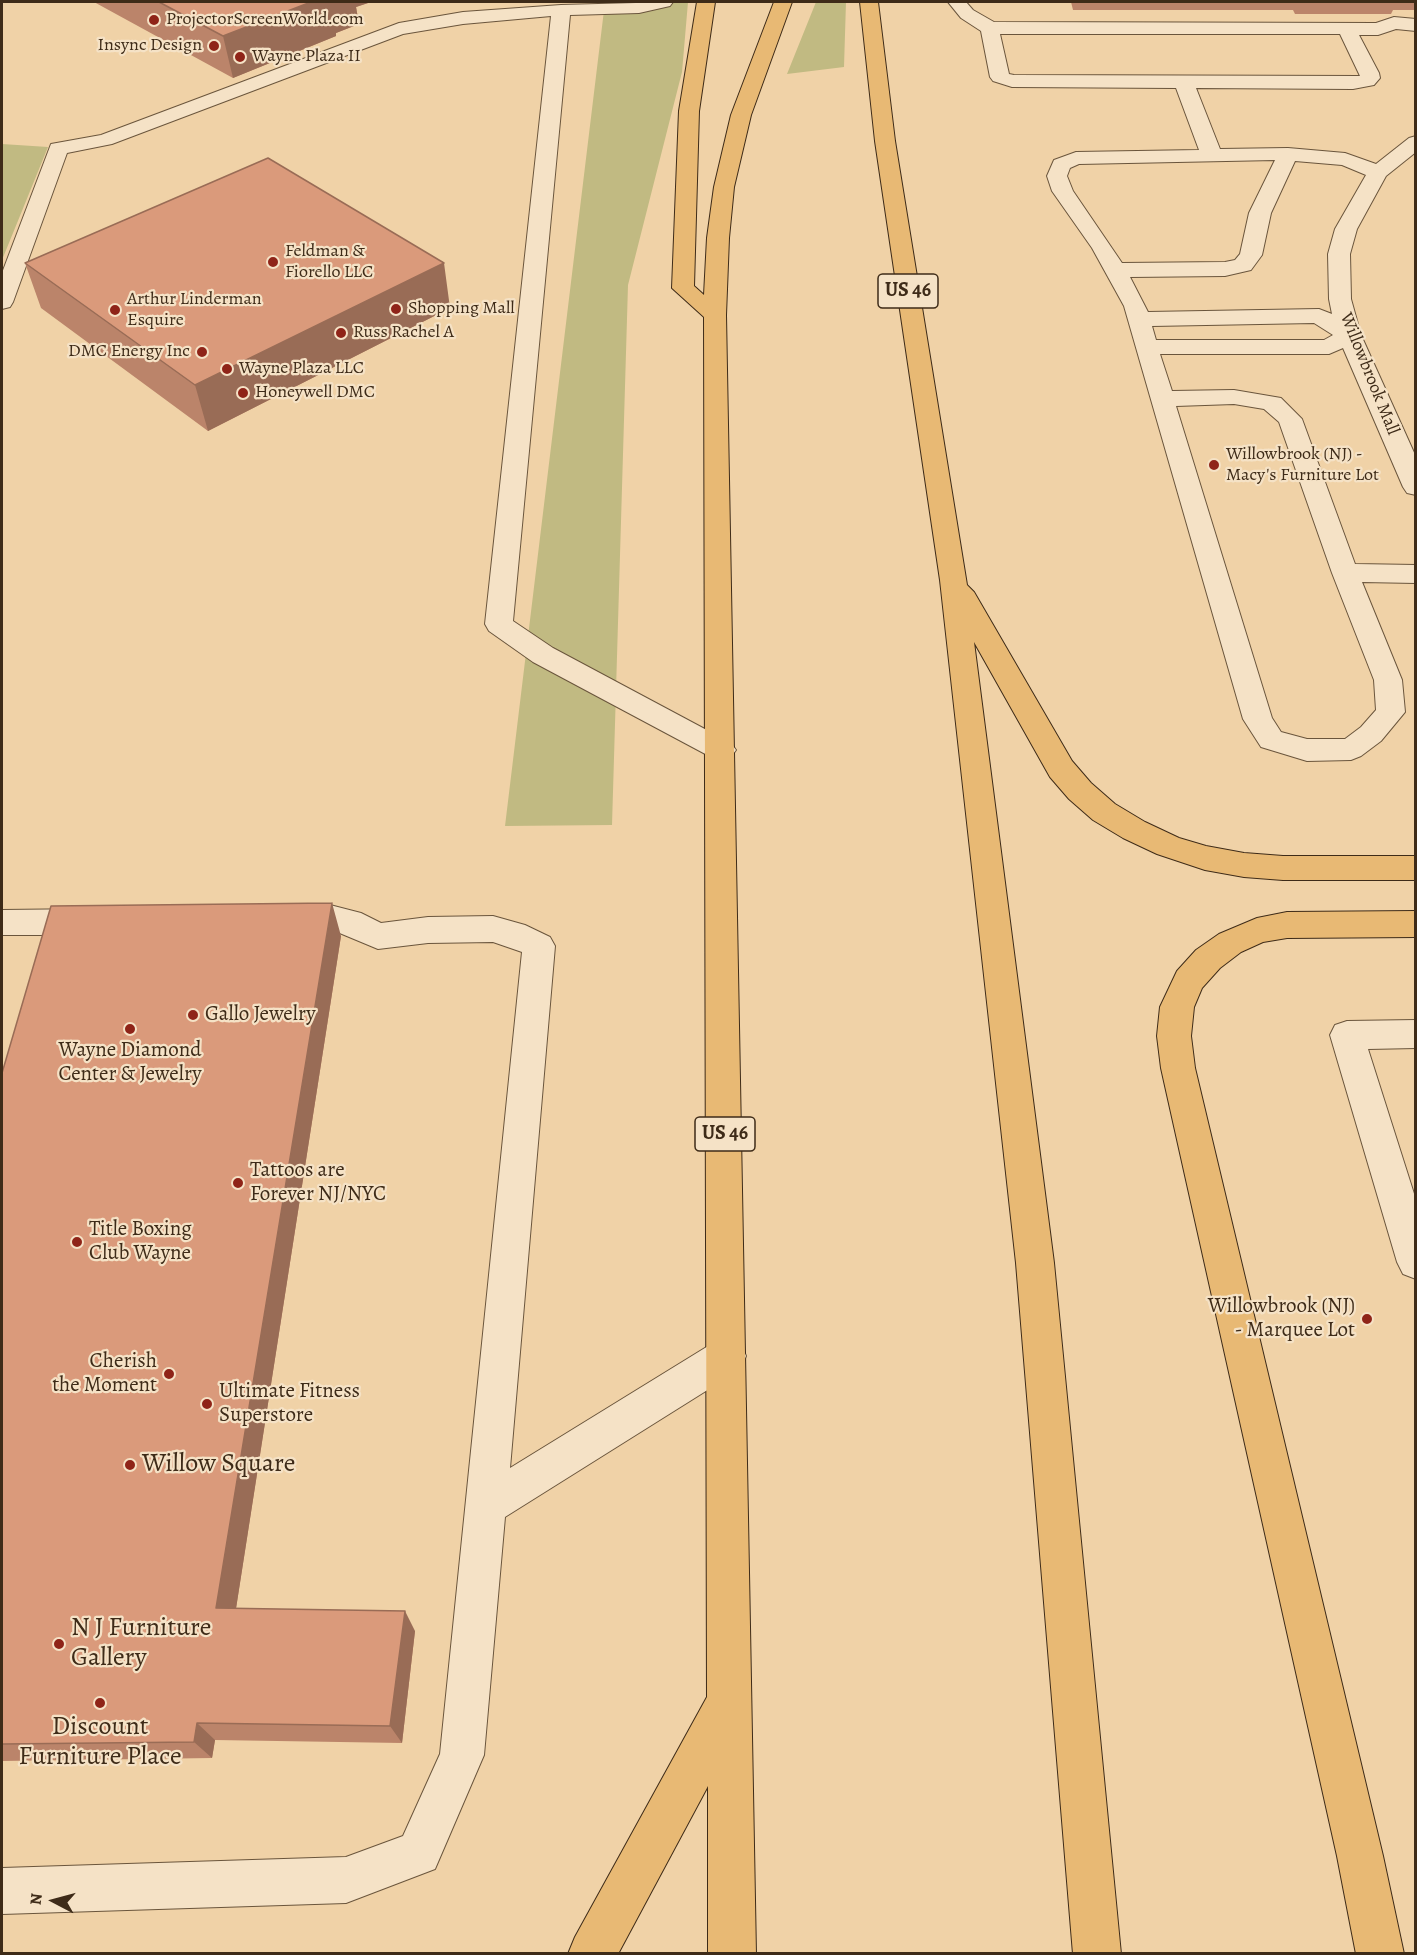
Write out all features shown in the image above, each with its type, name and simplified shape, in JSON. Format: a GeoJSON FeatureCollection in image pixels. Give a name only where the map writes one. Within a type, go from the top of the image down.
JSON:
{"type":"FeatureCollection","features":[{"type":"Feature","properties":{"kind":"highway"},"geometry":{"type":"LineString","coordinates":[[706,2],[689,111],[683,288],[715,315]]}},
{"type":"Feature","properties":{"kind":"highway","name":"US 46"},"geometry":{"type":"LineString","coordinates":[[732,1953],[715,315],[718,238],[724,187],[741,115],[783,2]]}},
{"type":"Feature","properties":{"kind":"highway","name":"US 46"},"geometry":{"type":"LineString","coordinates":[[869,2],[885,141],[953,580],[1035,1263],[1097,1953]]}},
{"type":"Feature","properties":{"kind":"highway"},"geometry":{"type":"LineString","coordinates":[[953,580],[1061,769],[1096,805],[1134,830],[1177,849],[1205,858],[1244,865],[1283,868],[1416,868]]}},
{"type":"Feature","properties":{"kind":"highway"},"geometry":{"type":"LineString","coordinates":[[1380,1953],[1360,1856],[1178,1068],[1174,1036],[1177,1006],[1189,980],[1208,958],[1230,943],[1257,931],[1287,925],[1416,924]]}},
{"type":"Feature","properties":{"kind":"highway"},"geometry":{"type":"LineString","coordinates":[[592,1953],[729,1702]]}},
{"type":"Feature","properties":{"kind":"street"},"geometry":{"type":"LineString","coordinates":[[2,302],[58,148],[105,140],[399,29],[463,18],[561,10],[639,8],[664,2]]}},
{"type":"Feature","properties":{"kind":"street"},"geometry":{"type":"LineString","coordinates":[[957,2],[967,14],[990,28],[1378,29],[1394,24],[1416,25]]}},
{"type":"Feature","properties":{"kind":"street"},"geometry":{"type":"LineString","coordinates":[[561,10],[499,624],[543,655],[721,750]]}},
{"type":"Feature","properties":{"kind":"street"},"geometry":{"type":"LineString","coordinates":[[990,28],[998,72],[1005,80],[1184,83],[1353,83],[1367,81],[1370,78],[1347,29]]}},
{"type":"Feature","properties":{"kind":"street"},"geometry":{"type":"LineString","coordinates":[[1184,83],[1212,156]]}},
{"type":"Feature","properties":{"kind":"street","name":"Willowbrook Mall"},"geometry":{"type":"LineString","coordinates":[[1416,142],[1378,172],[1357,205],[1346,229],[1339,254],[1340,299],[1349,335],[1416,487]]}},
{"type":"Feature","properties":{"kind":"street"},"geometry":{"type":"LineString","coordinates":[[1115,270],[1225,269],[1243,265],[1251,255],[1260,213],[1288,154]]}},
{"type":"Feature","properties":{"kind":"street"},"geometry":{"type":"LineString","coordinates":[[1162,399],[1234,397],[1272,403],[1290,419],[1345,573],[1388,680],[1391,712],[1371,734],[1351,748],[1307,750],[1271,740],[1258,720],[1138,319],[1135,306],[1103,248],[1063,191],[1057,176],[1061,164],[1076,158],[1288,154],[1345,159],[1378,172]]}},
{"type":"Feature","properties":{"kind":"street"},"geometry":{"type":"LineString","coordinates":[[1138,319],[1319,316],[1349,335],[1329,347],[1147,346]]}},
{"type":"Feature","properties":{"kind":"street"},"geometry":{"type":"LineString","coordinates":[[1345,573],[1416,574]]}},
{"type":"Feature","properties":{"kind":"street"},"geometry":{"type":"LineString","coordinates":[[2,1892],[346,1880],[419,1853],[462,1755],[539,946],[514,934],[493,929],[428,930],[378,936],[351,922],[330,917],[260,918]]}},
{"type":"Feature","properties":{"kind":"street"},"geometry":{"type":"LineString","coordinates":[[2,923],[118,921]]}},
{"type":"Feature","properties":{"kind":"street"},"geometry":{"type":"LineString","coordinates":[[1416,1034],[1347,1035],[1416,1262]]}},
{"type":"Feature","properties":{"kind":"street"},"geometry":{"type":"LineString","coordinates":[[487,1505],[727,1356]]}},
{"type":"Feature","properties":{"kind":"shaded area"},"geometry":{"type":"Polygon","coordinates":[[[605,2],[688,2],[682,72],[628,285],[612,825],[505,826],[605,2]]]}},
{"type":"Feature","properties":{"kind":"shaded area"},"geometry":{"type":"Polygon","coordinates":[[[816,2],[846,2],[844,67],[787,74],[816,2]]]}},
{"type":"Feature","properties":{"kind":"shaded area"},"geometry":{"type":"Polygon","coordinates":[[[2,144],[48,147],[2,260],[2,144]]]}},
{"type":"Feature","properties":{"kind":"building"},"geometry":{"type":"Polygon","coordinates":[[[159,2],[311,2],[223,36],[159,2]]]}},
{"type":"Feature","properties":{"kind":"building","name":"Wayne Plaza LLC"},"geometry":{"type":"Polygon","coordinates":[[[268,158],[444,263],[195,385],[25,263],[268,158]]]}},
{"type":"Feature","properties":{"kind":"building","name":"Willow Square"},"geometry":{"type":"Polygon","coordinates":[[[332,903],[216,1608],[405,1611],[390,1726],[197,1723],[194,1742],[2,1744],[2,1073],[51,906],[332,903]]]}},
{"type":"Feature","properties":{"kind":"place","name":"ProjectorScreenWorld.com"},"geometry":{"type":"Point","coordinates":[154,20]}},
{"type":"Feature","properties":{"kind":"place","name":"Insync Design"},"geometry":{"type":"Point","coordinates":[214,46]}},
{"type":"Feature","properties":{"kind":"place","name":"Wayne Plaza II"},"geometry":{"type":"Point","coordinates":[240,57]}},
{"type":"Feature","properties":{"kind":"place","name":"Feldman & Fiorello LLC"},"geometry":{"type":"Point","coordinates":[273,262]}},
{"type":"Feature","properties":{"kind":"place","name":"Shopping Mall"},"geometry":{"type":"Point","coordinates":[396,309]}},
{"type":"Feature","properties":{"kind":"place","name":"Arthur Linderman Esquire"},"geometry":{"type":"Point","coordinates":[115,310]}},
{"type":"Feature","properties":{"kind":"place","name":"Russ Rachel A"},"geometry":{"type":"Point","coordinates":[341,333]}},
{"type":"Feature","properties":{"kind":"place","name":"DMC Energy Inc"},"geometry":{"type":"Point","coordinates":[202,352]}},
{"type":"Feature","properties":{"kind":"place","name":"Wayne Plaza LLC"},"geometry":{"type":"Point","coordinates":[227,369]}},
{"type":"Feature","properties":{"kind":"place","name":"Honeywell DMC"},"geometry":{"type":"Point","coordinates":[243,393]}},
{"type":"Feature","properties":{"kind":"place","name":"Willowbrook (NJ) - Macy's Furniture Lot"},"geometry":{"type":"Point","coordinates":[1214,465]}},
{"type":"Feature","properties":{"kind":"place","name":"Gallo Jewelry"},"geometry":{"type":"Point","coordinates":[193,1015]}},
{"type":"Feature","properties":{"kind":"place","name":"Wayne Diamond Center & Jewelry"},"geometry":{"type":"Point","coordinates":[130,1029]}},
{"type":"Feature","properties":{"kind":"place","name":"Tattoos are Forever NJ/NYC"},"geometry":{"type":"Point","coordinates":[238,1183]}},
{"type":"Feature","properties":{"kind":"place","name":"Title Boxing Club Wayne"},"geometry":{"type":"Point","coordinates":[77,1242]}},
{"type":"Feature","properties":{"kind":"place","name":"Willowbrook (NJ) - Marquee Lot"},"geometry":{"type":"Point","coordinates":[1367,1319]}},
{"type":"Feature","properties":{"kind":"place","name":"Cherish the Moment"},"geometry":{"type":"Point","coordinates":[169,1374]}},
{"type":"Feature","properties":{"kind":"place","name":"Ultimate Fitness Superstore"},"geometry":{"type":"Point","coordinates":[207,1404]}},
{"type":"Feature","properties":{"kind":"place","name":"Willow Square"},"geometry":{"type":"Point","coordinates":[130,1465]}},
{"type":"Feature","properties":{"kind":"place","name":"N J Furniture Gallery"},"geometry":{"type":"Point","coordinates":[59,1644]}},
{"type":"Feature","properties":{"kind":"place","name":"Discount Furniture Place"},"geometry":{"type":"Point","coordinates":[100,1703]}}]}
